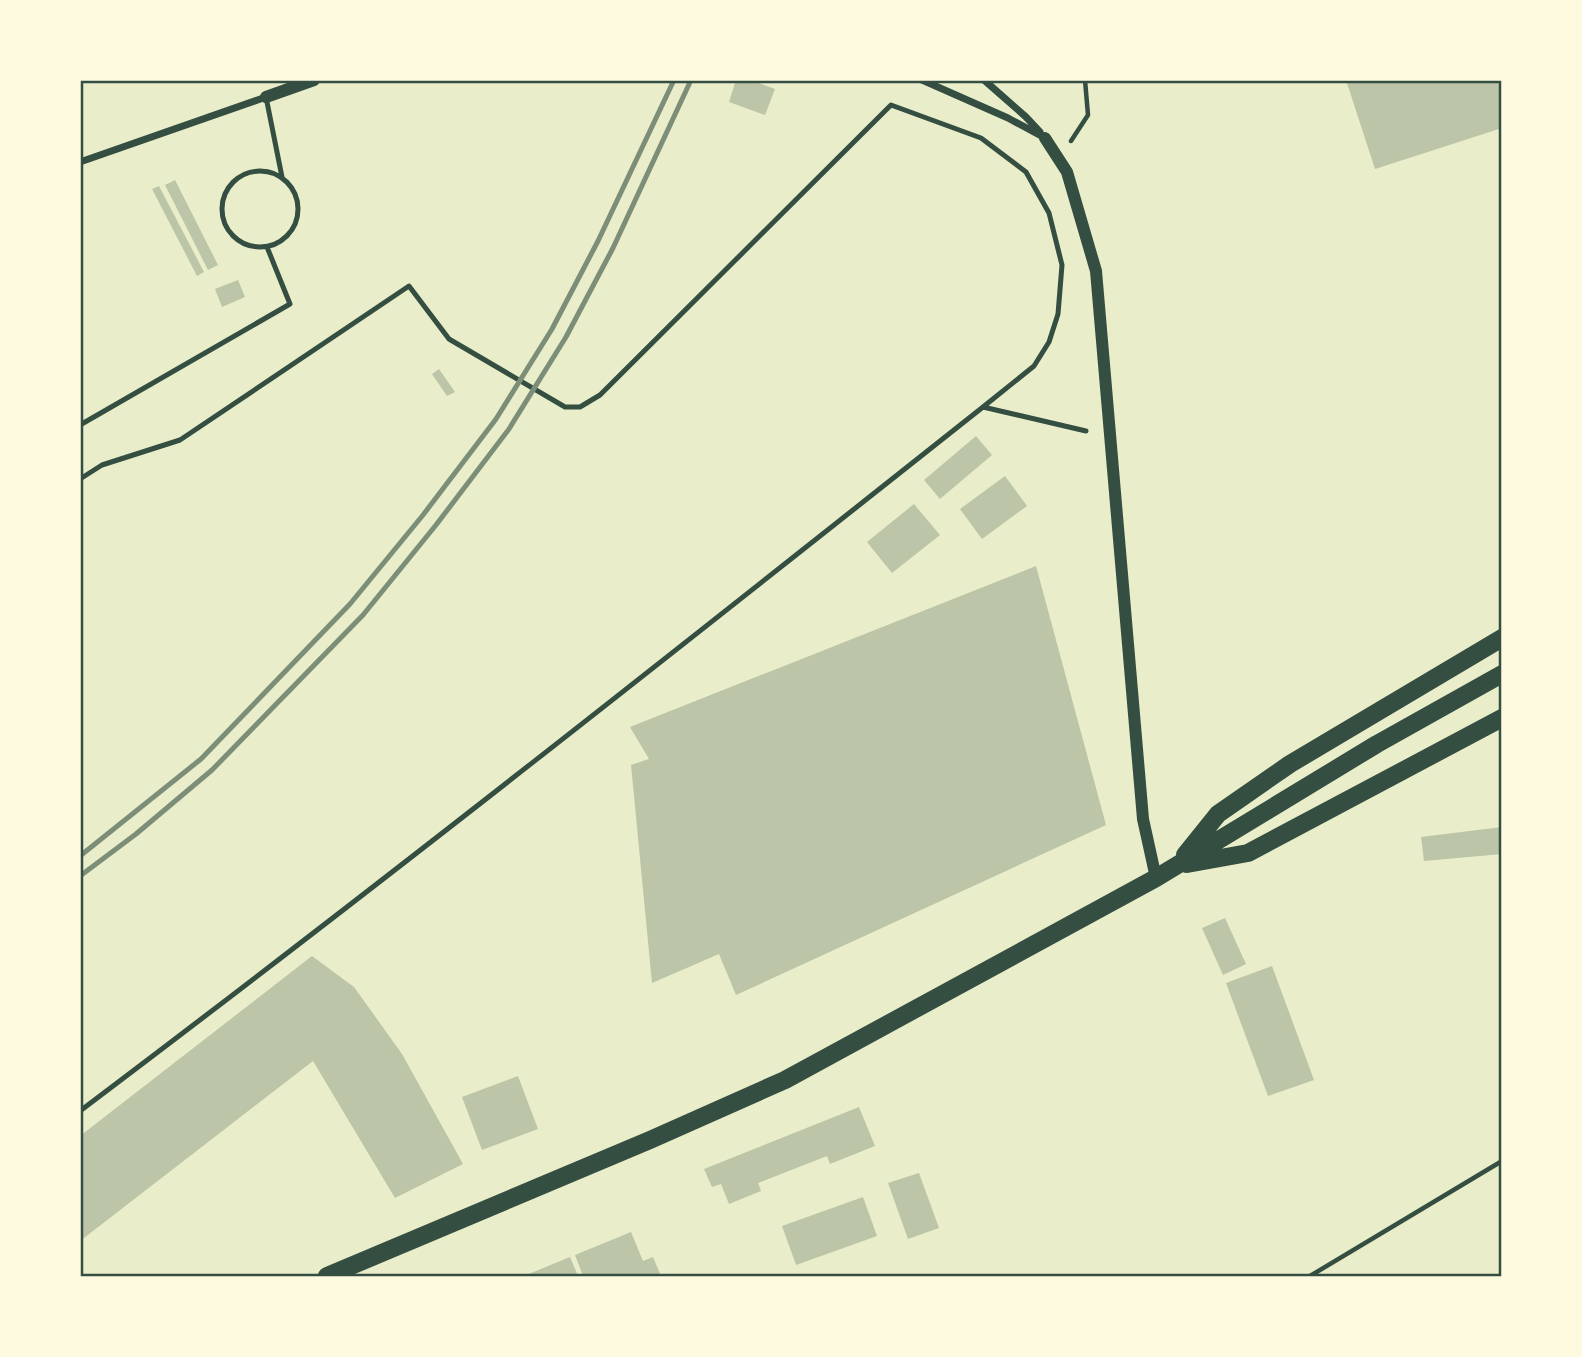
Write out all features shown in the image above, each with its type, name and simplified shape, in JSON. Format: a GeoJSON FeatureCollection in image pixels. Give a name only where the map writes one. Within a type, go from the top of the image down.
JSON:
{"type":"FeatureCollection","features":[{"type":"Feature","properties":{"kind":"main road"},"geometry":{"type":"LineString","coordinates":[[1177,866],[1218,814],[1290,764],[1502,638]]}},
{"type":"Feature","properties":{"kind":"main road"},"geometry":{"type":"LineString","coordinates":[[327,1276],[785,1080],[1156,878],[1377,744],[1502,674]]}},
{"type":"Feature","properties":{"kind":"main road"},"geometry":{"type":"LineString","coordinates":[[1177,866],[1248,853],[1502,718]]}},
{"type":"Feature","properties":{"kind":"street"},"geometry":{"type":"LineString","coordinates":[[80,162],[314,80]]}},
{"type":"Feature","properties":{"kind":"street"},"geometry":{"type":"LineString","coordinates":[[922,80],[1008,118],[1045,138]]}},
{"type":"Feature","properties":{"kind":"street"},"geometry":{"type":"LineString","coordinates":[[984,80],[1026,117],[1045,138],[1068,172],[1096,271],[1143,820],[1156,878]]}},
{"type":"Feature","properties":{"kind":"lane"},"geometry":{"type":"LineString","coordinates":[[266,97],[282,177],[296,195],[298,217],[287,237],[267,247],[254,247],[232,236],[225,226],[222,201],[235,180],[258,171],[282,177]]}},
{"type":"Feature","properties":{"kind":"lane"},"geometry":{"type":"LineString","coordinates":[[80,479],[102,465],[180,440],[409,286],[449,339],[565,407],[580,407],[600,395],[891,105],[981,138],[1026,172],[1049,213],[1062,265],[1058,314],[1049,341],[1034,366],[533,764],[286,956],[80,1111]]}},
{"type":"Feature","properties":{"kind":"lane"},"geometry":{"type":"LineString","coordinates":[[80,425],[290,304],[267,247]]}},
{"type":"Feature","properties":{"kind":"lane"},"geometry":{"type":"LineString","coordinates":[[983,407],[1086,431]]}},
{"type":"Feature","properties":{"kind":"path"},"geometry":{"type":"LineString","coordinates":[[1059,159],[1088,115],[1085,80]]}},
{"type":"Feature","properties":{"kind":"path"},"geometry":{"type":"LineString","coordinates":[[1310,1276],[1502,1161]]}},
{"type":"Feature","properties":{"kind":"building"},"geometry":{"type":"Polygon","coordinates":[[[736,80],[750,80],[775,89],[765,115],[729,102],[736,80]]]}},
{"type":"Feature","properties":{"kind":"building"},"geometry":{"type":"Polygon","coordinates":[[[1346,80],[1502,80],[1502,128],[1375,169],[1346,80]]]}},
{"type":"Feature","properties":{"kind":"building"},"geometry":{"type":"Polygon","coordinates":[[[175,180],[218,265],[208,270],[165,185],[175,180]]]}},
{"type":"Feature","properties":{"kind":"building"},"geometry":{"type":"Polygon","coordinates":[[[159,186],[204,272],[197,276],[152,189],[159,186]]]}},
{"type":"Feature","properties":{"kind":"building"},"geometry":{"type":"Polygon","coordinates":[[[238,280],[245,297],[222,307],[215,289],[238,280]]]}},
{"type":"Feature","properties":{"kind":"building"},"geometry":{"type":"Polygon","coordinates":[[[439,369],[455,392],[447,396],[432,374],[439,369]]]}},
{"type":"Feature","properties":{"kind":"building"},"geometry":{"type":"Polygon","coordinates":[[[976,436],[992,455],[940,499],[924,480],[976,436]]]}},
{"type":"Feature","properties":{"kind":"building"},"geometry":{"type":"Polygon","coordinates":[[[1005,476],[1027,506],[982,539],[960,509],[1005,476]]]}},
{"type":"Feature","properties":{"kind":"building"},"geometry":{"type":"Polygon","coordinates":[[[914,504],[940,535],[892,573],[867,542],[914,504]]]}},
{"type":"Feature","properties":{"kind":"building"},"geometry":{"type":"Polygon","coordinates":[[[1036,566],[1106,825],[736,995],[719,954],[652,983],[631,765],[649,759],[630,727],[1036,566]]]}},
{"type":"Feature","properties":{"kind":"building"},"geometry":{"type":"Polygon","coordinates":[[[1502,827],[1502,854],[1424,861],[1421,837],[1502,827]]]}},
{"type":"Feature","properties":{"kind":"building"},"geometry":{"type":"Polygon","coordinates":[[[1225,918],[1246,964],[1223,975],[1202,928],[1225,918]]]}},
{"type":"Feature","properties":{"kind":"building"},"geometry":{"type":"Polygon","coordinates":[[[312,956],[354,987],[402,1054],[463,1164],[395,1198],[313,1061],[80,1241],[80,1136],[312,956]]]}},
{"type":"Feature","properties":{"kind":"building"},"geometry":{"type":"Polygon","coordinates":[[[1272,966],[1314,1080],[1268,1096],[1226,983],[1272,966]]]}},
{"type":"Feature","properties":{"kind":"building"},"geometry":{"type":"Polygon","coordinates":[[[518,1076],[538,1129],[482,1150],[462,1097],[518,1076]]]}},
{"type":"Feature","properties":{"kind":"building"},"geometry":{"type":"Polygon","coordinates":[[[859,1107],[875,1146],[830,1164],[827,1156],[758,1183],[761,1191],[729,1204],[721,1184],[712,1187],[704,1169],[859,1107]]]}},
{"type":"Feature","properties":{"kind":"building"},"geometry":{"type":"Polygon","coordinates":[[[919,1173],[939,1228],[908,1239],[888,1183],[919,1173]]]}},
{"type":"Feature","properties":{"kind":"building"},"geometry":{"type":"Polygon","coordinates":[[[863,1197],[877,1236],[796,1265],[782,1226],[863,1197]]]}},
{"type":"Feature","properties":{"kind":"building"},"geometry":{"type":"Polygon","coordinates":[[[631,1232],[643,1261],[653,1257],[661,1276],[583,1276],[575,1255],[631,1232]]]}},
{"type":"Feature","properties":{"kind":"building"},"geometry":{"type":"Polygon","coordinates":[[[570,1257],[578,1276],[524,1276],[570,1257]]]}},
{"type":"Feature","properties":{"kind":"railway"},"geometry":{"type":"LineString","coordinates":[[80,856],[201,759],[350,604],[423,515],[496,419],[552,329],[598,241],[674,80]]}},
{"type":"Feature","properties":{"kind":"railway"},"geometry":{"type":"LineString","coordinates":[[80,876],[136,834],[212,770],[363,615],[436,525],[509,429],[566,337],[613,248],[691,80]]}}]}
